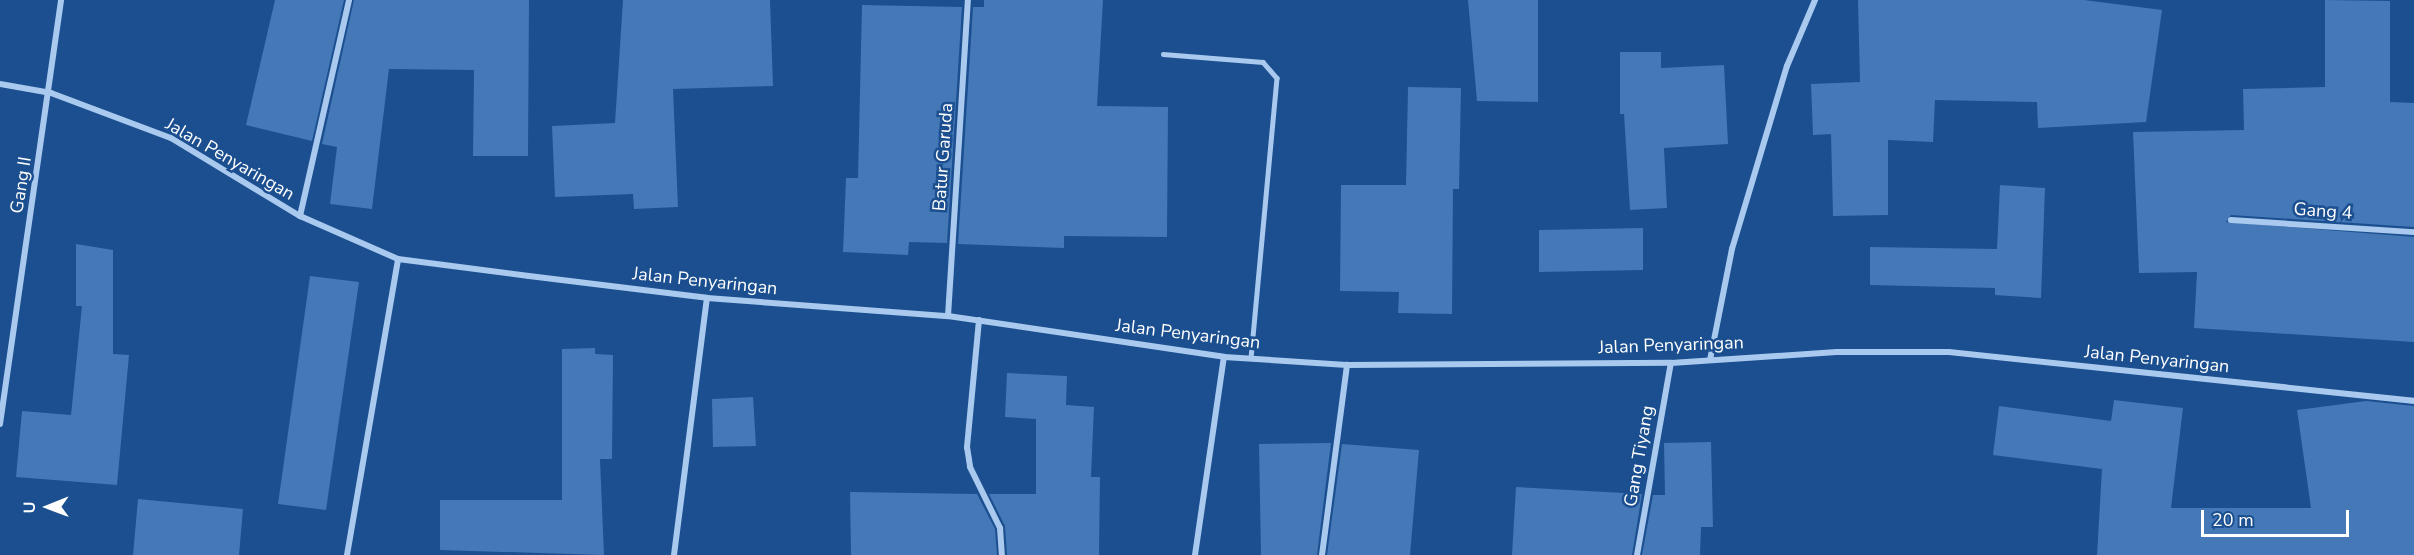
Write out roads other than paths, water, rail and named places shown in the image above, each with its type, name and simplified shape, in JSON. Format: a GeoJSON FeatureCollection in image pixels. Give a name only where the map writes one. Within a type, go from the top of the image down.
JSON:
{"type":"FeatureCollection","features":[{"type":"Feature","properties":{"kind":"street","name":"Gang II"},"geometry":{"type":"LineString","coordinates":[[0,424],[51,93],[61,0]]}},
{"type":"Feature","properties":{"kind":"street"},"geometry":{"type":"LineString","coordinates":[[300,216],[349,0]]}},
{"type":"Feature","properties":{"kind":"street","name":"Batur Garuda"},"geometry":{"type":"LineString","coordinates":[[948,316],[968,0]]}},
{"type":"Feature","properties":{"kind":"street"},"geometry":{"type":"LineString","coordinates":[[1710,360],[1736,238],[1787,66],[1815,0]]}},
{"type":"Feature","properties":{"kind":"street","name":"Jalan Penyaringan"},"geometry":{"type":"LineString","coordinates":[[0,84],[51,93],[171,138],[300,216],[398,259],[706,298],[948,316],[1224,357],[1347,365],[1671,363],[1949,352],[2414,401]]}},
{"type":"Feature","properties":{"kind":"street","name":"Gang 4"},"geometry":{"type":"LineString","coordinates":[[2231,220],[2414,232]]}},
{"type":"Feature","properties":{"kind":"street"},"geometry":{"type":"LineString","coordinates":[[347,555],[398,259]]}},
{"type":"Feature","properties":{"kind":"street"},"geometry":{"type":"LineString","coordinates":[[674,555],[706,298]]}},
{"type":"Feature","properties":{"kind":"street"},"geometry":{"type":"LineString","coordinates":[[979,320],[967,447],[970,467],[1000,528],[1002,555]]}},
{"type":"Feature","properties":{"kind":"street"},"geometry":{"type":"LineString","coordinates":[[1195,555],[1224,357]]}},
{"type":"Feature","properties":{"kind":"street","name":"Gang Tiyang"},"geometry":{"type":"LineString","coordinates":[[1637,555],[1671,363]]}},
{"type":"Feature","properties":{"kind":"street"},"geometry":{"type":"LineString","coordinates":[[1322,555],[1347,365]]}},
{"type":"Feature","properties":{"kind":"lane"},"geometry":{"type":"LineString","coordinates":[[1163,54],[1263,62],[1277,78],[1251,358]]}}]}
